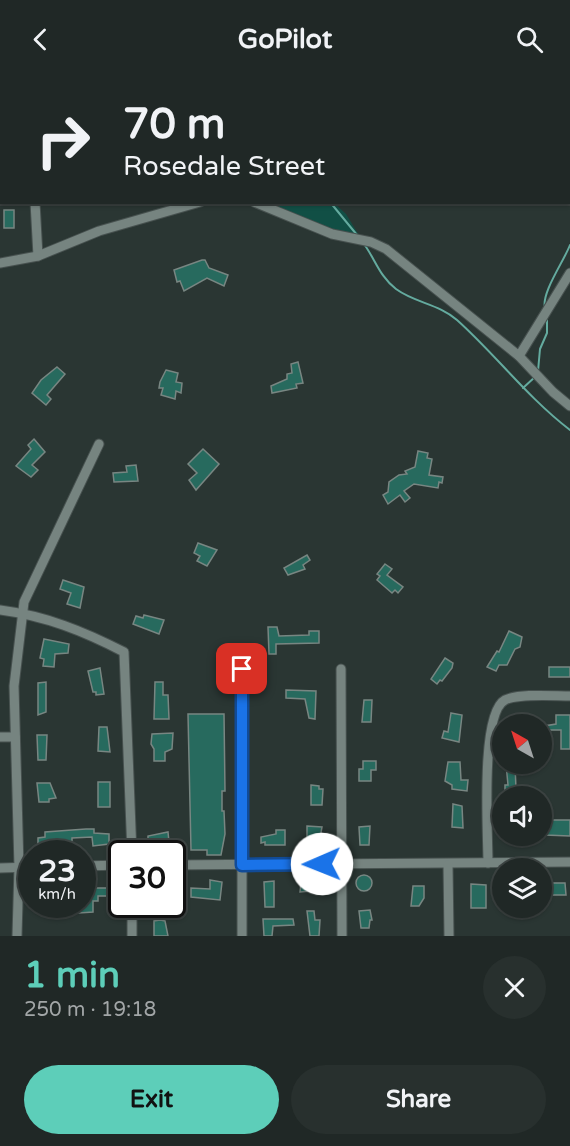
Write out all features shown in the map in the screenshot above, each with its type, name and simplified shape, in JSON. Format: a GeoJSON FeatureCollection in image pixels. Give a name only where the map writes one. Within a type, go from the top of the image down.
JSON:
{"type":"FeatureCollection","features":[{"type":"Feature","properties":{"kind":"street"},"geometry":{"type":"LineString","coordinates":[[35,204],[38,256]]}},
{"type":"Feature","properties":{"kind":"street"},"geometry":{"type":"LineString","coordinates":[[0,263],[38,256],[99,231],[193,204]]}},
{"type":"Feature","properties":{"kind":"street"},"geometry":{"type":"LineString","coordinates":[[260,204],[309,226],[350,239],[371,242],[400,260],[519,356],[570,406]]}},
{"type":"Feature","properties":{"kind":"street"},"geometry":{"type":"LineString","coordinates":[[519,356],[570,273]]}},
{"type":"Feature","properties":{"kind":"street"},"geometry":{"type":"LineString","coordinates":[[19,840],[14,686],[24,602],[99,444]]}},
{"type":"Feature","properties":{"kind":"street"},"geometry":{"type":"LineString","coordinates":[[0,610],[49,618],[78,628],[124,652],[131,840]]}},
{"type":"Feature","properties":{"kind":"street"},"geometry":{"type":"LineString","coordinates":[[242,669],[242,936]]}},
{"type":"Feature","properties":{"kind":"street"},"geometry":{"type":"LineString","coordinates":[[341,669],[342,936]]}},
{"type":"Feature","properties":{"kind":"street"},"geometry":{"type":"LineString","coordinates":[[488,862],[488,742],[499,706],[504,700],[514,697],[570,696]]}},
{"type":"Feature","properties":{"kind":"street"},"geometry":{"type":"LineString","coordinates":[[0,737],[15,737]]}},
{"type":"Feature","properties":{"kind":"street"},"geometry":{"type":"LineString","coordinates":[[186,865],[448,865],[488,862],[570,862]]}},
{"type":"Feature","properties":{"kind":"street"},"geometry":{"type":"LineString","coordinates":[[448,865],[449,936]]}},
{"type":"Feature","properties":{"kind":"street"},"geometry":{"type":"LineString","coordinates":[[0,868],[18,867]]}},
{"type":"Feature","properties":{"kind":"street"},"geometry":{"type":"LineString","coordinates":[[17,936],[18,913]]}},
{"type":"Feature","properties":{"kind":"street"},"geometry":{"type":"LineString","coordinates":[[132,918],[132,936]]}},
{"type":"Feature","properties":{"kind":"green space"},"geometry":{"type":"Polygon","coordinates":[[[269,204],[335,204],[346,214],[360,237],[324,228],[269,204]]]}},
{"type":"Feature","properties":{"kind":"building"},"geometry":{"type":"Polygon","coordinates":[[[4,210],[14,210],[14,228],[4,228],[4,210]]]}},
{"type":"Feature","properties":{"kind":"building"},"geometry":{"type":"Polygon","coordinates":[[[205,260],[209,268],[228,275],[224,286],[207,278],[184,291],[180,281],[177,282],[174,270],[205,260]]]}},
{"type":"Feature","properties":{"kind":"building"},"geometry":{"type":"Polygon","coordinates":[[[298,362],[303,383],[296,384],[297,388],[272,393],[271,386],[287,379],[287,374],[292,373],[291,364],[298,362]]]}},
{"type":"Feature","properties":{"kind":"building"},"geometry":{"type":"Polygon","coordinates":[[[57,367],[65,374],[47,395],[51,399],[46,405],[32,393],[41,380],[57,367]]]}},
{"type":"Feature","properties":{"kind":"building"},"geometry":{"type":"Polygon","coordinates":[[[166,370],[178,373],[176,382],[182,383],[181,393],[176,391],[175,399],[161,395],[163,388],[159,388],[160,382],[166,370]]]}},
{"type":"Feature","properties":{"kind":"building"},"geometry":{"type":"Polygon","coordinates":[[[34,439],[45,452],[32,465],[38,470],[31,477],[16,466],[31,449],[28,445],[34,439]]]}},
{"type":"Feature","properties":{"kind":"building"},"geometry":{"type":"Polygon","coordinates":[[[203,449],[219,464],[196,490],[189,480],[197,473],[188,464],[203,449]]]}},
{"type":"Feature","properties":{"kind":"building"},"geometry":{"type":"Polygon","coordinates":[[[418,451],[428,453],[427,458],[432,459],[429,475],[443,477],[442,483],[439,482],[438,488],[414,484],[404,491],[410,498],[405,502],[400,495],[388,504],[383,495],[388,492],[389,482],[399,475],[407,474],[405,471],[415,467],[418,451]]]}},
{"type":"Feature","properties":{"kind":"building"},"geometry":{"type":"Polygon","coordinates":[[[136,465],[138,481],[114,482],[113,473],[127,472],[126,466],[136,465]]]}},
{"type":"Feature","properties":{"kind":"building"},"geometry":{"type":"Polygon","coordinates":[[[198,543],[217,550],[207,566],[197,561],[200,556],[194,553],[198,543]]]}},
{"type":"Feature","properties":{"kind":"building"},"geometry":{"type":"Polygon","coordinates":[[[307,555],[310,560],[303,565],[305,569],[288,575],[284,568],[307,555]]]}},
{"type":"Feature","properties":{"kind":"building"},"geometry":{"type":"Polygon","coordinates":[[[385,564],[392,569],[387,575],[403,587],[398,593],[395,590],[392,593],[377,580],[380,576],[377,574],[385,564]]]}},
{"type":"Feature","properties":{"kind":"building"},"geometry":{"type":"Polygon","coordinates":[[[63,580],[84,587],[80,608],[67,604],[71,593],[60,589],[63,580]]]}},
{"type":"Feature","properties":{"kind":"building"},"geometry":{"type":"Polygon","coordinates":[[[144,615],[164,620],[159,634],[133,624],[136,616],[143,618],[144,615]]]}},
{"type":"Feature","properties":{"kind":"building"},"geometry":{"type":"Polygon","coordinates":[[[268,627],[277,627],[279,636],[309,635],[309,631],[319,631],[319,643],[276,644],[276,654],[269,654],[268,627]]]}},
{"type":"Feature","properties":{"kind":"building"},"geometry":{"type":"Polygon","coordinates":[[[509,631],[522,637],[520,647],[515,649],[507,665],[499,665],[496,671],[487,667],[497,651],[499,652],[509,631]]]}},
{"type":"Feature","properties":{"kind":"building"},"geometry":{"type":"Polygon","coordinates":[[[44,639],[69,644],[68,653],[55,654],[54,667],[43,666],[44,659],[40,658],[44,639]]]}},
{"type":"Feature","properties":{"kind":"building"},"geometry":{"type":"Polygon","coordinates":[[[445,658],[453,663],[452,668],[437,684],[431,679],[445,658]]]}},
{"type":"Feature","properties":{"kind":"building"},"geometry":{"type":"Polygon","coordinates":[[[549,667],[570,667],[570,677],[549,677],[549,667]]]}},
{"type":"Feature","properties":{"kind":"building"},"geometry":{"type":"Polygon","coordinates":[[[100,668],[104,694],[96,695],[96,692],[93,692],[88,671],[100,668]]]}},
{"type":"Feature","properties":{"kind":"building"},"geometry":{"type":"Polygon","coordinates":[[[46,682],[46,712],[38,715],[38,683],[46,682]]]}},
{"type":"Feature","properties":{"kind":"building"},"geometry":{"type":"Polygon","coordinates":[[[155,682],[163,682],[163,695],[168,695],[169,719],[154,719],[155,682]]]}},
{"type":"Feature","properties":{"kind":"building"},"geometry":{"type":"Polygon","coordinates":[[[286,690],[316,691],[315,719],[309,718],[305,699],[286,698],[286,690]]]}},
{"type":"Feature","properties":{"kind":"building"},"geometry":{"type":"Polygon","coordinates":[[[364,700],[372,700],[371,722],[362,722],[364,700]]]}},
{"type":"Feature","properties":{"kind":"building"},"geometry":{"type":"Polygon","coordinates":[[[451,713],[462,715],[459,742],[442,738],[444,731],[448,732],[451,713]]]}},
{"type":"Feature","properties":{"kind":"building"},"geometry":{"type":"Polygon","coordinates":[[[188,714],[224,714],[225,791],[222,791],[222,811],[224,811],[225,834],[221,855],[207,855],[207,850],[191,850],[188,714]]]}},
{"type":"Feature","properties":{"kind":"building"},"geometry":{"type":"Polygon","coordinates":[[[556,715],[570,715],[570,749],[561,749],[561,730],[552,730],[552,725],[556,724],[556,715]]]}},
{"type":"Feature","properties":{"kind":"building"},"geometry":{"type":"Polygon","coordinates":[[[99,727],[107,727],[110,752],[98,751],[99,727]]]}},
{"type":"Feature","properties":{"kind":"building"},"geometry":{"type":"Polygon","coordinates":[[[173,733],[172,749],[165,752],[165,761],[154,761],[152,734],[173,733]]]}},
{"type":"Feature","properties":{"kind":"building"},"geometry":{"type":"Polygon","coordinates":[[[37,735],[47,735],[46,760],[38,760],[37,735]]]}},
{"type":"Feature","properties":{"kind":"building"},"geometry":{"type":"Polygon","coordinates":[[[363,761],[376,761],[376,770],[371,770],[371,781],[359,781],[359,769],[363,769],[363,761]]]}},
{"type":"Feature","properties":{"kind":"building"},"geometry":{"type":"Polygon","coordinates":[[[448,762],[460,762],[461,780],[468,780],[467,791],[452,789],[452,785],[445,781],[448,762]]]}},
{"type":"Feature","properties":{"kind":"building"},"geometry":{"type":"Polygon","coordinates":[[[507,774],[515,774],[516,786],[505,786],[508,785],[507,774]]]}},
{"type":"Feature","properties":{"kind":"building"},"geometry":{"type":"Polygon","coordinates":[[[98,782],[110,782],[110,807],[98,807],[98,782]]]}},
{"type":"Feature","properties":{"kind":"building"},"geometry":{"type":"Polygon","coordinates":[[[37,783],[50,783],[56,798],[49,799],[49,802],[39,802],[37,783]]]}},
{"type":"Feature","properties":{"kind":"building"},"geometry":{"type":"Polygon","coordinates":[[[311,785],[323,789],[322,805],[311,805],[311,785]]]}},
{"type":"Feature","properties":{"kind":"building"},"geometry":{"type":"Polygon","coordinates":[[[453,804],[462,806],[463,828],[452,827],[453,804]]]}},
{"type":"Feature","properties":{"kind":"building"},"geometry":{"type":"Polygon","coordinates":[[[552,820],[570,820],[570,836],[552,835],[552,820]]]}},
{"type":"Feature","properties":{"kind":"building"},"geometry":{"type":"Polygon","coordinates":[[[307,826],[322,827],[319,844],[312,844],[312,841],[307,840],[307,826]]]}},
{"type":"Feature","properties":{"kind":"building"},"geometry":{"type":"Polygon","coordinates":[[[370,826],[369,845],[360,845],[359,827],[370,826]]]}},
{"type":"Feature","properties":{"kind":"building"},"geometry":{"type":"Polygon","coordinates":[[[94,829],[94,833],[109,834],[109,840],[108,844],[96,846],[96,840],[92,840],[92,837],[72,838],[72,840],[38,840],[38,838],[45,837],[45,832],[94,829]]]}},
{"type":"Feature","properties":{"kind":"building"},"geometry":{"type":"Polygon","coordinates":[[[276,830],[285,830],[285,845],[261,843],[261,837],[276,834],[276,830]]]}},
{"type":"Feature","properties":{"kind":"building"},"geometry":{"type":"Polygon","coordinates":[[[168,832],[169,840],[148,840],[148,836],[168,832]]]}},
{"type":"Feature","properties":{"kind":"building"},"geometry":{"type":"Polygon","coordinates":[[[364,875],[370,877],[372,883],[370,889],[364,891],[358,889],[356,883],[358,877],[364,875]]]}},
{"type":"Feature","properties":{"kind":"building"},"geometry":{"type":"Polygon","coordinates":[[[312,878],[324,880],[324,890],[300,892],[301,883],[312,882],[312,878]]]}},
{"type":"Feature","properties":{"kind":"building"},"geometry":{"type":"Polygon","coordinates":[[[210,880],[222,882],[220,900],[191,897],[191,888],[210,889],[210,880]]]}},
{"type":"Feature","properties":{"kind":"building"},"geometry":{"type":"Polygon","coordinates":[[[274,881],[274,907],[265,907],[264,882],[274,881]]]}},
{"type":"Feature","properties":{"kind":"building"},"geometry":{"type":"Polygon","coordinates":[[[552,883],[565,883],[566,895],[552,895],[552,883]]]}},
{"type":"Feature","properties":{"kind":"building"},"geometry":{"type":"Polygon","coordinates":[[[471,884],[486,885],[486,908],[471,908],[471,884]]]}},
{"type":"Feature","properties":{"kind":"building"},"geometry":{"type":"Polygon","coordinates":[[[413,886],[424,886],[424,898],[419,906],[411,906],[413,886]]]}},
{"type":"Feature","properties":{"kind":"building"},"geometry":{"type":"Polygon","coordinates":[[[96,888],[108,888],[108,896],[98,896],[98,901],[96,901],[96,888]]]}},
{"type":"Feature","properties":{"kind":"building"},"geometry":{"type":"Polygon","coordinates":[[[370,910],[372,920],[370,920],[369,928],[361,928],[359,911],[370,910]]]}},
{"type":"Feature","properties":{"kind":"building"},"geometry":{"type":"Polygon","coordinates":[[[307,911],[314,911],[315,920],[320,920],[319,936],[310,936],[307,911]]]}},
{"type":"Feature","properties":{"kind":"building"},"geometry":{"type":"Polygon","coordinates":[[[263,919],[293,919],[294,925],[273,926],[272,936],[264,936],[263,919]]]}},
{"type":"Feature","properties":{"kind":"building"},"geometry":{"type":"Polygon","coordinates":[[[154,921],[165,921],[168,936],[154,936],[154,921]]]}},
{"type":"Feature","properties":{"kind":"waterway"},"geometry":{"type":"LineString","coordinates":[[332,204],[357,235]]}},
{"type":"Feature","properties":{"kind":"waterway"},"geometry":{"type":"LineString","coordinates":[[364,244],[390,284],[403,294],[443,310],[457,320],[540,404],[570,430]]}},
{"type":"Feature","properties":{"kind":"waterway"},"geometry":{"type":"LineString","coordinates":[[545,308],[546,294],[570,245]]}},
{"type":"Feature","properties":{"kind":"waterway"},"geometry":{"type":"LineString","coordinates":[[538,371],[540,349],[547,333],[547,316]]}},
{"type":"Feature","properties":{"kind":"waterway"},"geometry":{"type":"LineString","coordinates":[[523,388],[536,376]]}},
{"type":"Feature","properties":{"kind":"route"},"geometry":{"type":"LineString","coordinates":[[242,669],[242,865],[322,864]]}}]}
